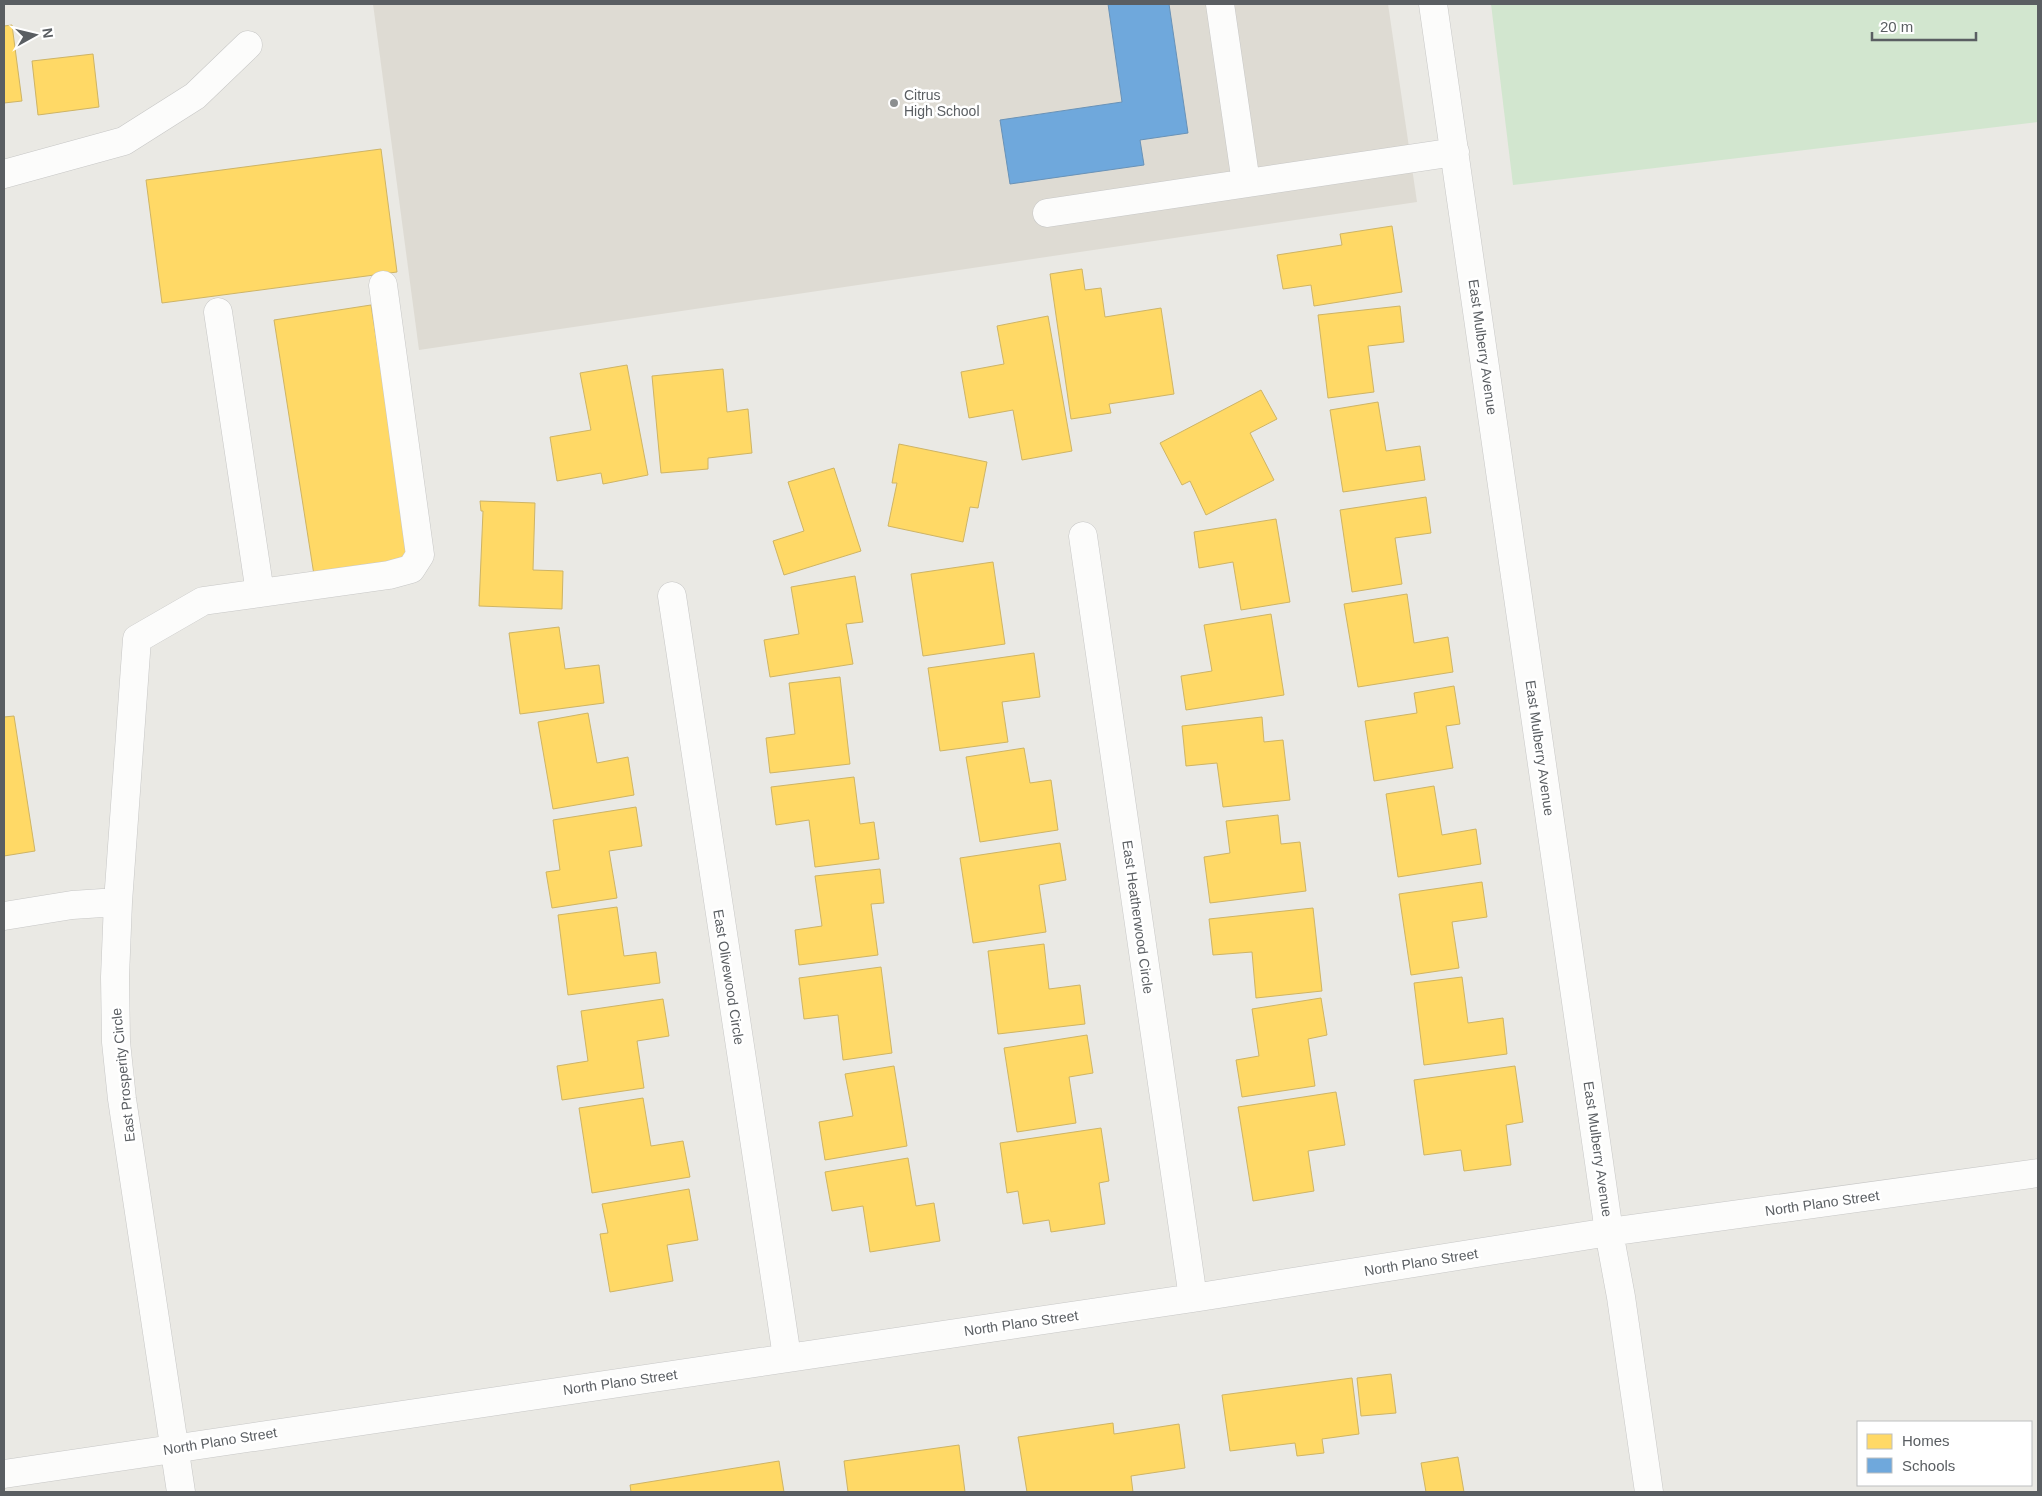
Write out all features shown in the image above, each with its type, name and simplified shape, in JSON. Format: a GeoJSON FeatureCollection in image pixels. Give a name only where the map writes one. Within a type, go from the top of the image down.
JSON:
{"type":"FeatureCollection","features":[{"type":"Feature","properties":{"kind":"street"},"geometry":{"type":"LineString","coordinates":[[1220,4],[1246,184]]}},
{"type":"Feature","properties":{"kind":"street","name":"East Mulberry Avenue"},"geometry":{"type":"LineString","coordinates":[[1433,4],[1609,1232],[1621,1297],[1649,1492]]}},
{"type":"Feature","properties":{"kind":"street"},"geometry":{"type":"LineString","coordinates":[[4,174],[124,141],[195,96],[248,45]]}},
{"type":"Feature","properties":{"kind":"street"},"geometry":{"type":"LineString","coordinates":[[1047,213],[1455,152]]}},
{"type":"Feature","properties":{"kind":"street"},"geometry":{"type":"LineString","coordinates":[[218,312],[260,593],[389,575],[411,569],[420,555],[383,285]]}},
{"type":"Feature","properties":{"kind":"street","name":"East Heatherwood Circle"},"geometry":{"type":"LineString","coordinates":[[1083,536],[1193,1298]]}},
{"type":"Feature","properties":{"kind":"street","name":"East Prosperity Circle"},"geometry":{"type":"LineString","coordinates":[[181,1492],[117,1052],[115,977],[118,902],[137,639],[203,601],[260,593]]}},
{"type":"Feature","properties":{"kind":"street","name":"East Olivewood Circle"},"geometry":{"type":"LineString","coordinates":[[672,596],[787,1357]]}},
{"type":"Feature","properties":{"kind":"street"},"geometry":{"type":"LineString","coordinates":[[4,916],[72,905],[118,902]]}},
{"type":"Feature","properties":{"kind":"street","name":"North Plano Street"},"geometry":{"type":"LineString","coordinates":[[4,1474],[1193,1298],[1609,1232],[2038,1173]]}},
{"type":"Feature","properties":{"kind":"shaded area","name":"Citrus High School"},"geometry":{"type":"Polygon","coordinates":[[[373,4],[1388,4],[1417,202],[419,350],[373,4]]]}},
{"type":"Feature","properties":{"kind":"green space"},"geometry":{"type":"Polygon","coordinates":[[[1491,4],[2038,4],[2038,122],[1513,185],[1491,4]]]}},
{"type":"Feature","properties":{"kind":"building: Homes"},"geometry":{"type":"Polygon","coordinates":[[[12,25],[22,101],[4,103],[4,26],[12,25]]]}},
{"type":"Feature","properties":{"kind":"building: Homes"},"geometry":{"type":"Polygon","coordinates":[[[93,54],[99,107],[38,115],[32,61],[93,54]]]}},
{"type":"Feature","properties":{"kind":"building: Homes"},"geometry":{"type":"Polygon","coordinates":[[[381,149],[397,272],[162,303],[146,180],[381,149]]]}},
{"type":"Feature","properties":{"kind":"building: Homes"},"geometry":{"type":"Polygon","coordinates":[[[1392,226],[1402,292],[1314,306],[1311,285],[1283,289],[1277,255],[1342,245],[1340,234],[1392,226]]]}},
{"type":"Feature","properties":{"kind":"building: Homes"},"geometry":{"type":"Polygon","coordinates":[[[1082,269],[1085,290],[1101,288],[1105,317],[1161,308],[1174,394],[1109,404],[1111,413],[1071,419],[1050,274],[1082,269]]]}},
{"type":"Feature","properties":{"kind":"building: Homes"},"geometry":{"type":"Polygon","coordinates":[[[371,305],[411,560],[314,575],[274,320],[371,305]]]}},
{"type":"Feature","properties":{"kind":"building: Homes"},"geometry":{"type":"Polygon","coordinates":[[[1400,306],[1404,342],[1368,346],[1374,392],[1328,398],[1318,315],[1400,306]]]}},
{"type":"Feature","properties":{"kind":"building: Homes"},"geometry":{"type":"Polygon","coordinates":[[[1048,316],[1072,451],[1022,460],[1013,410],[969,418],[961,372],[1004,364],[997,326],[1048,316]]]}},
{"type":"Feature","properties":{"kind":"building: Homes"},"geometry":{"type":"Polygon","coordinates":[[[627,365],[648,475],[603,484],[601,473],[557,481],[550,437],[591,430],[580,373],[627,365]]]}},
{"type":"Feature","properties":{"kind":"building: Homes"},"geometry":{"type":"Polygon","coordinates":[[[723,369],[727,412],[748,409],[752,453],[708,458],[708,469],[661,473],[652,376],[723,369]]]}},
{"type":"Feature","properties":{"kind":"building: Homes"},"geometry":{"type":"Polygon","coordinates":[[[1261,390],[1277,419],[1250,433],[1274,480],[1206,515],[1190,481],[1182,485],[1160,443],[1261,390]]]}},
{"type":"Feature","properties":{"kind":"building: Homes"},"geometry":{"type":"Polygon","coordinates":[[[1378,402],[1386,451],[1420,446],[1425,480],[1343,492],[1330,410],[1378,402]]]}},
{"type":"Feature","properties":{"kind":"building: Homes"},"geometry":{"type":"Polygon","coordinates":[[[899,444],[987,462],[978,508],[970,507],[963,542],[888,526],[897,483],[892,483],[899,444]]]}},
{"type":"Feature","properties":{"kind":"building: Homes"},"geometry":{"type":"Polygon","coordinates":[[[834,468],[861,551],[784,575],[773,541],[804,531],[788,482],[834,468]]]}},
{"type":"Feature","properties":{"kind":"building: Homes"},"geometry":{"type":"Polygon","coordinates":[[[1426,497],[1431,533],[1395,538],[1402,584],[1352,592],[1340,510],[1426,497]]]}},
{"type":"Feature","properties":{"kind":"building: Homes"},"geometry":{"type":"Polygon","coordinates":[[[480,501],[535,503],[533,570],[563,571],[562,609],[479,606],[483,511],[481,511],[480,501]]]}},
{"type":"Feature","properties":{"kind":"building: Homes"},"geometry":{"type":"Polygon","coordinates":[[[1276,519],[1290,602],[1241,610],[1233,562],[1199,568],[1194,532],[1276,519]]]}},
{"type":"Feature","properties":{"kind":"building: Homes"},"geometry":{"type":"Polygon","coordinates":[[[993,562],[1005,644],[923,656],[911,574],[993,562]]]}},
{"type":"Feature","properties":{"kind":"building: Homes"},"geometry":{"type":"Polygon","coordinates":[[[855,576],[863,622],[846,624],[853,664],[770,677],[764,640],[799,634],[791,587],[855,576]]]}},
{"type":"Feature","properties":{"kind":"building: Homes"},"geometry":{"type":"Polygon","coordinates":[[[1407,594],[1414,643],[1448,637],[1453,672],[1358,687],[1344,604],[1407,594]]]}},
{"type":"Feature","properties":{"kind":"building: Homes"},"geometry":{"type":"Polygon","coordinates":[[[1271,614],[1284,695],[1186,710],[1181,676],[1212,671],[1204,625],[1271,614]]]}},
{"type":"Feature","properties":{"kind":"building: Homes"},"geometry":{"type":"Polygon","coordinates":[[[559,627],[565,669],[599,665],[604,703],[520,714],[509,633],[559,627]]]}},
{"type":"Feature","properties":{"kind":"building: Homes"},"geometry":{"type":"Polygon","coordinates":[[[1034,653],[1040,697],[1002,702],[1008,742],[940,751],[928,668],[1034,653]]]}},
{"type":"Feature","properties":{"kind":"building: Homes"},"geometry":{"type":"Polygon","coordinates":[[[840,677],[850,764],[770,773],[766,738],[795,734],[789,683],[840,677]]]}},
{"type":"Feature","properties":{"kind":"building: Homes"},"geometry":{"type":"Polygon","coordinates":[[[1454,686],[1460,724],[1446,726],[1453,768],[1374,781],[1365,721],[1417,713],[1414,693],[1454,686]]]}},
{"type":"Feature","properties":{"kind":"building: Homes"},"geometry":{"type":"Polygon","coordinates":[[[588,713],[597,763],[628,757],[634,795],[553,809],[538,722],[588,713]]]}},
{"type":"Feature","properties":{"kind":"building: Homes"},"geometry":{"type":"Polygon","coordinates":[[[14,716],[35,851],[4,856],[4,717],[14,716]]]}},
{"type":"Feature","properties":{"kind":"building: Homes"},"geometry":{"type":"Polygon","coordinates":[[[1262,717],[1264,742],[1283,740],[1290,800],[1223,807],[1217,763],[1186,766],[1182,726],[1262,717]]]}},
{"type":"Feature","properties":{"kind":"building: Homes"},"geometry":{"type":"Polygon","coordinates":[[[1024,748],[1030,783],[1051,780],[1058,830],[980,842],[966,757],[1024,748]]]}},
{"type":"Feature","properties":{"kind":"building: Homes"},"geometry":{"type":"Polygon","coordinates":[[[854,777],[860,824],[874,822],[879,859],[815,867],[809,820],[776,825],[771,787],[854,777]]]}},
{"type":"Feature","properties":{"kind":"building: Homes"},"geometry":{"type":"Polygon","coordinates":[[[1434,786],[1442,835],[1476,829],[1481,864],[1398,877],[1386,794],[1434,786]]]}},
{"type":"Feature","properties":{"kind":"building: Homes"},"geometry":{"type":"Polygon","coordinates":[[[636,807],[642,846],[609,851],[617,898],[552,908],[546,872],[560,870],[553,820],[636,807]]]}},
{"type":"Feature","properties":{"kind":"building: Homes"},"geometry":{"type":"Polygon","coordinates":[[[1278,815],[1281,844],[1300,842],[1306,891],[1210,903],[1204,857],[1230,853],[1226,821],[1278,815]]]}},
{"type":"Feature","properties":{"kind":"building: Homes"},"geometry":{"type":"Polygon","coordinates":[[[1060,843],[1066,880],[1039,885],[1046,932],[973,943],[960,858],[1060,843]]]}},
{"type":"Feature","properties":{"kind":"building: Homes"},"geometry":{"type":"Polygon","coordinates":[[[880,869],[884,903],[871,904],[878,955],[799,965],[795,930],[822,926],[815,876],[880,869]]]}},
{"type":"Feature","properties":{"kind":"building: Homes"},"geometry":{"type":"Polygon","coordinates":[[[1482,882],[1487,917],[1452,922],[1459,968],[1411,975],[1399,894],[1482,882]]]}},
{"type":"Feature","properties":{"kind":"building: Homes"},"geometry":{"type":"Polygon","coordinates":[[[617,907],[624,956],[656,952],[660,983],[568,995],[558,915],[617,907]]]}},
{"type":"Feature","properties":{"kind":"building: Homes"},"geometry":{"type":"Polygon","coordinates":[[[1313,908],[1322,991],[1256,998],[1252,952],[1213,955],[1209,919],[1313,908]]]}},
{"type":"Feature","properties":{"kind":"building: Homes"},"geometry":{"type":"Polygon","coordinates":[[[1044,944],[1049,989],[1080,985],[1085,1024],[998,1034],[988,951],[1044,944]]]}},
{"type":"Feature","properties":{"kind":"building: Homes"},"geometry":{"type":"Polygon","coordinates":[[[881,967],[892,1053],[843,1060],[838,1015],[804,1019],[799,978],[881,967]]]}},
{"type":"Feature","properties":{"kind":"building: Homes"},"geometry":{"type":"Polygon","coordinates":[[[1462,977],[1468,1023],[1503,1018],[1507,1054],[1424,1065],[1414,983],[1462,977]]]}},
{"type":"Feature","properties":{"kind":"building: Homes"},"geometry":{"type":"Polygon","coordinates":[[[1321,998],[1327,1035],[1308,1039],[1315,1086],[1242,1097],[1236,1060],[1259,1056],[1252,1009],[1321,998]]]}},
{"type":"Feature","properties":{"kind":"building: Homes"},"geometry":{"type":"Polygon","coordinates":[[[663,999],[669,1036],[637,1041],[644,1088],[562,1100],[557,1066],[588,1061],[581,1011],[663,999]]]}},
{"type":"Feature","properties":{"kind":"building: Homes"},"geometry":{"type":"Polygon","coordinates":[[[1087,1035],[1093,1073],[1069,1077],[1076,1123],[1017,1132],[1004,1048],[1087,1035]]]}},
{"type":"Feature","properties":{"kind":"building: Homes"},"geometry":{"type":"Polygon","coordinates":[[[894,1066],[907,1146],[825,1160],[819,1122],[853,1116],[845,1074],[894,1066]]]}},
{"type":"Feature","properties":{"kind":"building: Homes"},"geometry":{"type":"Polygon","coordinates":[[[1515,1066],[1523,1122],[1506,1125],[1511,1165],[1464,1171],[1461,1150],[1424,1155],[1414,1080],[1515,1066]]]}},
{"type":"Feature","properties":{"kind":"building: Homes"},"geometry":{"type":"Polygon","coordinates":[[[1336,1092],[1345,1145],[1308,1151],[1314,1191],[1253,1201],[1238,1107],[1336,1092]]]}},
{"type":"Feature","properties":{"kind":"building: Homes"},"geometry":{"type":"Polygon","coordinates":[[[643,1098],[651,1146],[683,1141],[690,1177],[592,1193],[579,1108],[643,1098]]]}},
{"type":"Feature","properties":{"kind":"building: Homes"},"geometry":{"type":"Polygon","coordinates":[[[1101,1128],[1109,1181],[1099,1183],[1105,1224],[1051,1232],[1049,1220],[1023,1224],[1018,1191],[1007,1193],[1000,1143],[1101,1128]]]}},
{"type":"Feature","properties":{"kind":"building: Homes"},"geometry":{"type":"Polygon","coordinates":[[[908,1158],[916,1206],[934,1203],[940,1241],[870,1252],[863,1206],[832,1211],[825,1172],[908,1158]]]}},
{"type":"Feature","properties":{"kind":"building: Homes"},"geometry":{"type":"Polygon","coordinates":[[[689,1189],[698,1240],[667,1245],[673,1281],[610,1292],[600,1234],[608,1233],[602,1204],[689,1189]]]}},
{"type":"Feature","properties":{"kind":"building: Homes"},"geometry":{"type":"Polygon","coordinates":[[[1391,1374],[1396,1413],[1361,1416],[1357,1378],[1391,1374]]]}},
{"type":"Feature","properties":{"kind":"building: Homes"},"geometry":{"type":"Polygon","coordinates":[[[1352,1378],[1359,1434],[1322,1439],[1324,1453],[1297,1456],[1295,1443],[1230,1451],[1222,1395],[1352,1378]]]}},
{"type":"Feature","properties":{"kind":"building: Homes"},"geometry":{"type":"Polygon","coordinates":[[[1113,1423],[1114,1434],[1179,1424],[1185,1468],[1131,1476],[1133,1492],[1027,1492],[1018,1437],[1113,1423]]]}},
{"type":"Feature","properties":{"kind":"building: Homes"},"geometry":{"type":"Polygon","coordinates":[[[959,1445],[965,1492],[848,1492],[844,1461],[959,1445]]]}},
{"type":"Feature","properties":{"kind":"building: Homes"},"geometry":{"type":"Polygon","coordinates":[[[1458,1457],[1464,1492],[1426,1492],[1421,1463],[1458,1457]]]}},
{"type":"Feature","properties":{"kind":"building: Homes"},"geometry":{"type":"Polygon","coordinates":[[[779,1461],[784,1492],[631,1492],[630,1485],[779,1461]]]}},
{"type":"Feature","properties":{"kind":"building: Schools"},"geometry":{"type":"Polygon","coordinates":[[[1108,4],[1169,4],[1188,133],[1140,140],[1144,165],[1010,184],[1000,120],[1122,102],[1108,4]]]}},
{"type":"Feature","properties":{"kind":"place","name":"Citrus High School"},"geometry":{"type":"Point","coordinates":[894,103]}}]}
